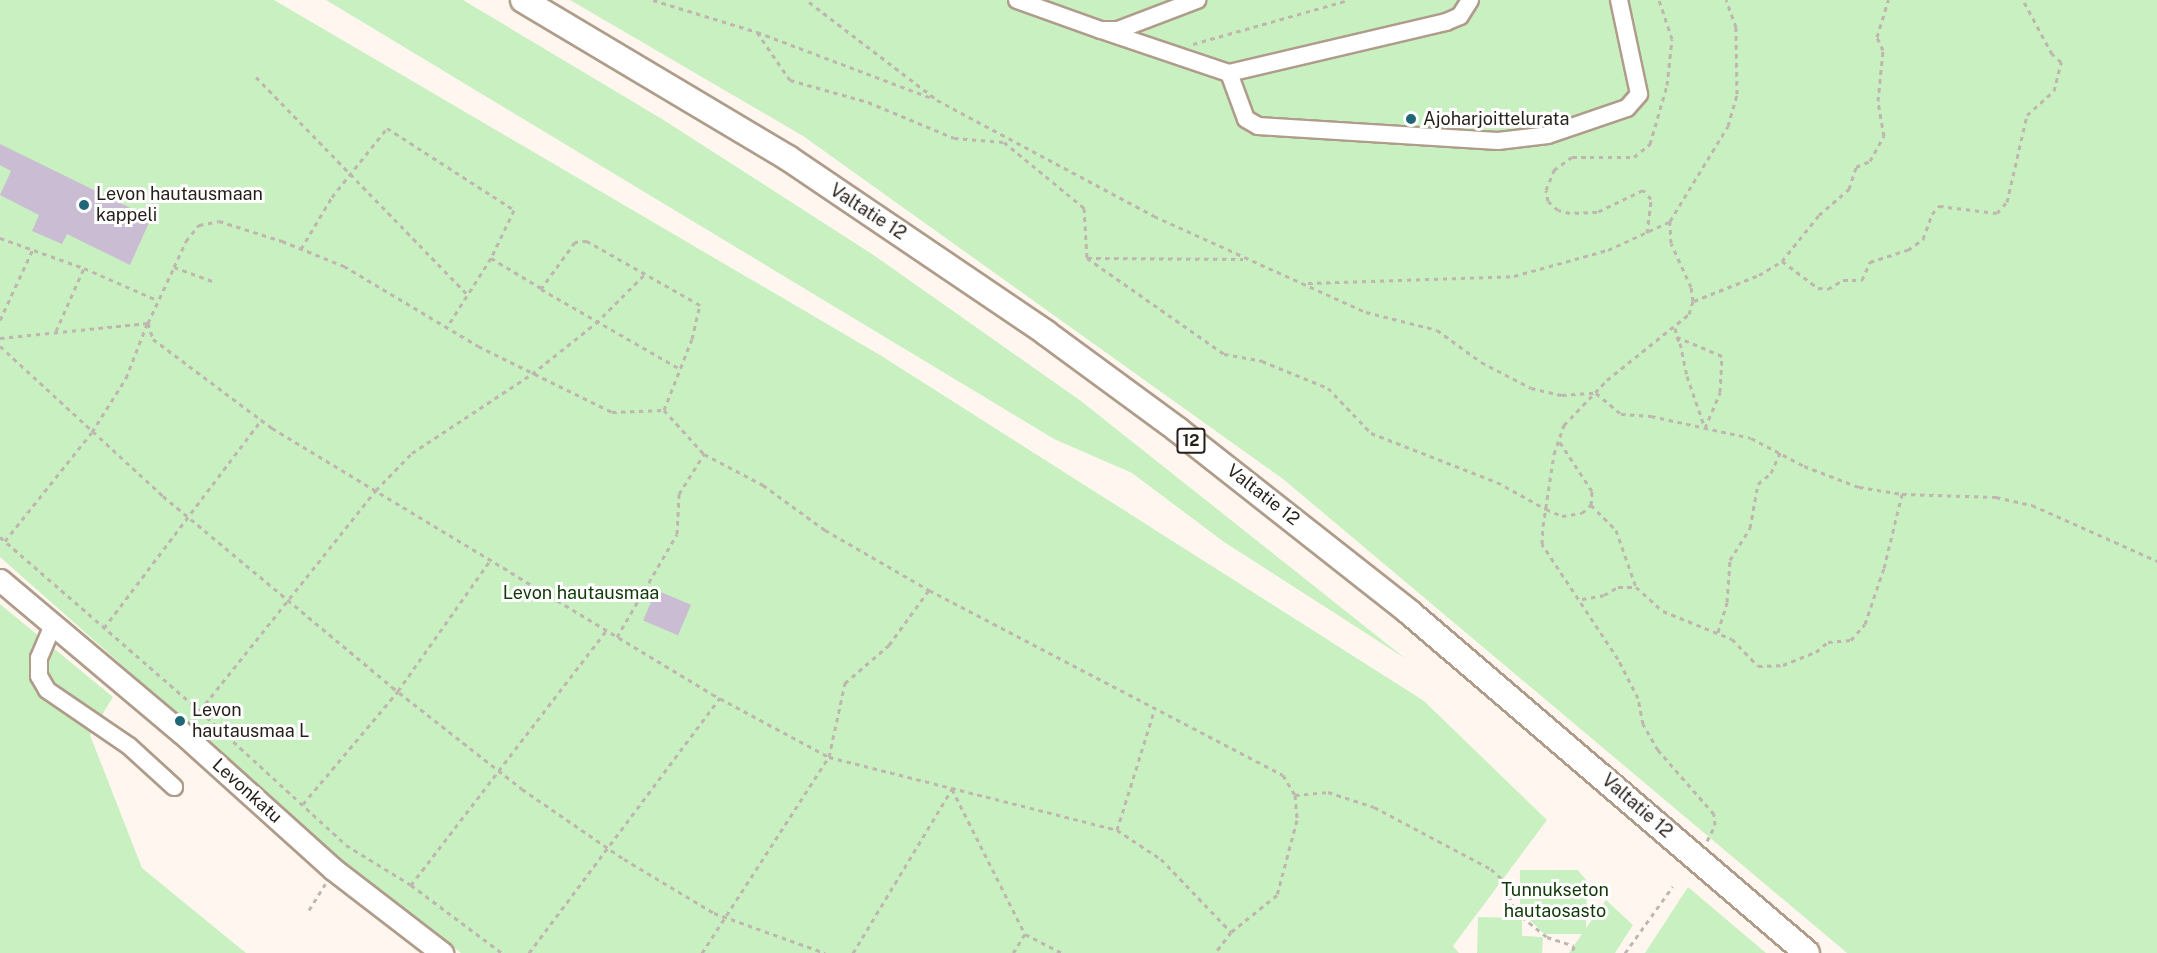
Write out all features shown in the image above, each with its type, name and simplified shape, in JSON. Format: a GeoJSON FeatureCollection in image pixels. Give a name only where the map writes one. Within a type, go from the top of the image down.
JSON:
{"type":"FeatureCollection","features":[{"type":"Feature","properties":{"kind":"highway","name":"Valtatie 12"},"geometry":{"type":"LineString","coordinates":[[523,0],[788,158],[1036,327],[1178,430],[1409,612],[1807,953]]}},
{"type":"Feature","properties":{"kind":"main road","name":"Levonkatu"},"geometry":{"type":"LineString","coordinates":[[0,580],[182,733],[333,869],[442,953]]}},
{"type":"Feature","properties":{"kind":"lane"},"geometry":{"type":"LineString","coordinates":[[1017,0],[1229,73],[1446,22],[1460,16],[1470,0]]}},
{"type":"Feature","properties":{"kind":"lane"},"geometry":{"type":"LineString","coordinates":[[1101,30],[1118,30],[1197,0]]}},
{"type":"Feature","properties":{"kind":"lane"},"geometry":{"type":"LineString","coordinates":[[1229,73],[1246,119],[1258,126],[1498,141],[1548,135],[1628,108],[1639,94],[1619,0]]}},
{"type":"Feature","properties":{"kind":"lane"},"geometry":{"type":"LineString","coordinates":[[53,625],[39,658],[39,676],[47,690],[129,746],[174,788]]}},
{"type":"Feature","properties":{"kind":"path"},"geometry":{"type":"LineString","coordinates":[[653,0],[758,32],[937,100],[1154,216],[1245,259],[1306,283],[1366,312],[1437,330],[1481,362],[1531,388],[1562,395],[1596,393],[1621,414],[1651,416],[1751,438],[1833,478],[1902,494],[1972,495],[2032,506],[2157,561]]}},
{"type":"Feature","properties":{"kind":"path"},"geometry":{"type":"LineString","coordinates":[[1165,51],[1349,0]]}},
{"type":"Feature","properties":{"kind":"path"},"geometry":{"type":"LineString","coordinates":[[1647,233],[1651,199],[1643,190],[1597,212],[1570,213],[1553,206],[1546,190],[1554,170],[1572,157],[1634,157],[1650,144],[1667,85],[1672,39],[1659,0]]}},
{"type":"Feature","properties":{"kind":"path"},"geometry":{"type":"LineString","coordinates":[[1306,283],[1514,276],[1572,262],[1647,233],[1670,221],[1728,126],[1737,94],[1736,27],[1726,0]]}},
{"type":"Feature","properties":{"kind":"path"},"geometry":{"type":"LineString","coordinates":[[1693,301],[1759,275],[1782,261],[1819,215],[1849,189],[1856,166],[1870,161],[1884,136],[1878,101],[1883,50],[1877,37],[1888,0]]}},
{"type":"Feature","properties":{"kind":"path"},"geometry":{"type":"LineString","coordinates":[[1782,261],[1818,288],[1828,288],[1843,280],[1862,280],[1870,262],[1908,250],[1923,239],[1932,214],[1939,206],[1997,213],[2007,202],[2020,160],[2027,115],[2054,91],[2061,63],[2052,54],[2023,0]]}},
{"type":"Feature","properties":{"kind":"path"},"geometry":{"type":"LineString","coordinates":[[809,2],[937,100]]}},
{"type":"Feature","properties":{"kind":"path"},"geometry":{"type":"LineString","coordinates":[[758,32],[790,80],[868,102],[954,138],[1004,142],[1084,208],[1087,258]]}},
{"type":"Feature","properties":{"kind":"path"},"geometry":{"type":"LineString","coordinates":[[256,78],[468,295]]}},
{"type":"Feature","properties":{"kind":"path"},"geometry":{"type":"LineString","coordinates":[[301,249],[350,175],[387,128],[514,210],[491,258],[447,327]]}},
{"type":"Feature","properties":{"kind":"path"},"geometry":{"type":"LineString","coordinates":[[1670,221],[1671,243],[1693,301],[1689,314],[1596,393],[1564,425],[1545,509],[1542,544],[1582,599],[1638,698],[1643,724],[1658,750],[1714,814],[1715,825],[1707,841]]}},
{"type":"Feature","properties":{"kind":"path"},"geometry":{"type":"LineString","coordinates":[[5,541],[92,432],[126,378],[148,322],[186,241],[199,225],[219,222],[301,249],[344,266],[532,374],[612,412],[664,410],[704,454],[763,485],[825,530],[929,590],[1154,711],[1283,776],[1295,795],[1298,820],[1277,895],[1231,932],[1215,953]]}},
{"type":"Feature","properties":{"kind":"path"},"geometry":{"type":"LineString","coordinates":[[0,238],[84,268],[158,300]]}},
{"type":"Feature","properties":{"kind":"path"},"geometry":{"type":"LineString","coordinates":[[542,288],[575,242],[587,241],[700,305],[680,369],[664,410]]}},
{"type":"Feature","properties":{"kind":"path"},"geometry":{"type":"LineString","coordinates":[[0,320],[33,249]]}},
{"type":"Feature","properties":{"kind":"path"},"geometry":{"type":"LineString","coordinates":[[491,258],[596,323],[680,369]]}},
{"type":"Feature","properties":{"kind":"path"},"geometry":{"type":"LineString","coordinates":[[1087,258],[1245,259]]}},
{"type":"Feature","properties":{"kind":"path"},"geometry":{"type":"LineString","coordinates":[[1087,258],[1224,354],[1262,361],[1328,388],[1371,433],[1497,482],[1562,516],[1582,513],[1591,505],[1592,491],[1559,440]]}},
{"type":"Feature","properties":{"kind":"path"},"geometry":{"type":"LineString","coordinates":[[174,267],[212,281]]}},
{"type":"Feature","properties":{"kind":"path"},"geometry":{"type":"LineString","coordinates":[[56,331],[84,268]]}},
{"type":"Feature","properties":{"kind":"path"},"geometry":{"type":"LineString","coordinates":[[182,733],[290,601],[376,490],[412,453],[532,374],[596,323],[646,273]]}},
{"type":"Feature","properties":{"kind":"path"},"geometry":{"type":"LineString","coordinates":[[0,338],[148,322]]}},
{"type":"Feature","properties":{"kind":"path"},"geometry":{"type":"LineString","coordinates":[[148,322],[153,339],[262,419],[720,698],[829,758],[1117,830],[1161,859],[1231,932]]}},
{"type":"Feature","properties":{"kind":"path"},"geometry":{"type":"LineString","coordinates":[[1675,328],[1705,428]]}},
{"type":"Feature","properties":{"kind":"path"},"geometry":{"type":"LineString","coordinates":[[1677,337],[1722,356],[1720,392],[1705,428]]}},
{"type":"Feature","properties":{"kind":"path"},"geometry":{"type":"LineString","coordinates":[[0,346],[92,432],[189,517],[398,691],[498,770],[606,847],[724,917],[825,953]]}},
{"type":"Feature","properties":{"kind":"path"},"geometry":{"type":"LineString","coordinates":[[103,629],[262,419]]}},
{"type":"Feature","properties":{"kind":"path"},"geometry":{"type":"LineString","coordinates":[[1718,632],[1727,602],[1730,560],[1750,528],[1758,484],[1771,473],[1781,451]]}},
{"type":"Feature","properties":{"kind":"path"},"geometry":{"type":"LineString","coordinates":[[617,637],[677,534],[679,494],[704,454]]}},
{"type":"Feature","properties":{"kind":"path"},"geometry":{"type":"LineString","coordinates":[[1591,505],[1616,530],[1636,587],[1663,610],[1702,630],[1718,632],[1732,639],[1758,666],[1783,665],[1816,652],[1828,642],[1851,640],[1865,624],[1884,568],[1902,494]]}},
{"type":"Feature","properties":{"kind":"path"},"geometry":{"type":"LineString","coordinates":[[0,537],[103,629],[200,711],[346,845],[411,885],[502,953]]}},
{"type":"Feature","properties":{"kind":"path"},"geometry":{"type":"LineString","coordinates":[[303,804],[398,691],[491,559]]}},
{"type":"Feature","properties":{"kind":"path"},"geometry":{"type":"LineString","coordinates":[[1582,599],[1604,595],[1618,587],[1636,587]]}},
{"type":"Feature","properties":{"kind":"path"},"geometry":{"type":"LineString","coordinates":[[702,953],[829,758],[845,683],[889,645],[929,590]]}},
{"type":"Feature","properties":{"kind":"path"},"geometry":{"type":"LineString","coordinates":[[411,885],[607,630]]}},
{"type":"Feature","properties":{"kind":"path"},"geometry":{"type":"LineString","coordinates":[[529,953],[606,847],[720,698]]}},
{"type":"Feature","properties":{"kind":"path"},"geometry":{"type":"LineString","coordinates":[[1117,830],[1154,711]]}},
{"type":"Feature","properties":{"kind":"path"},"geometry":{"type":"LineString","coordinates":[[952,789],[1025,934],[1062,953]]}},
{"type":"Feature","properties":{"kind":"path"},"geometry":{"type":"LineString","coordinates":[[853,953],[952,789]]}},
{"type":"Feature","properties":{"kind":"path"},"geometry":{"type":"LineString","coordinates":[[1295,795],[1328,792],[1374,807],[1491,869],[1502,879],[1515,911],[1547,937],[1574,946],[1572,953]]}},
{"type":"Feature","properties":{"kind":"path"},"geometry":{"type":"LineString","coordinates":[[1625,953],[1673,886]]}},
{"type":"Feature","properties":{"kind":"path"},"geometry":{"type":"LineString","coordinates":[[1013,953],[1025,934]]}},
{"type":"Feature","properties":{"kind":"green space","name":"Levon hautausmaa"},"geometry":{"type":"Polygon","coordinates":[[[0,0],[274,0],[880,355],[1424,701],[1547,820],[1453,946],[1459,953],[461,953],[335,854],[0,557],[0,0]]]}},
{"type":"Feature","properties":{"kind":"green space"},"geometry":{"type":"Polygon","coordinates":[[[326,0],[463,0],[662,119],[875,256],[1081,401],[1406,659],[1224,542],[1132,473],[1054,439],[326,0]]]}},
{"type":"Feature","properties":{"kind":"green space"},"geometry":{"type":"Polygon","coordinates":[[[570,0],[2157,0],[2157,953],[1847,953],[1283,479],[803,136],[570,0]]]}},
{"type":"Feature","properties":{"kind":"green space"},"geometry":{"type":"Polygon","coordinates":[[[0,604],[113,697],[90,735],[142,868],[246,953],[0,953],[0,604]]]}},
{"type":"Feature","properties":{"kind":"green space","name":"Tunnukseton hautaosasto"},"geometry":{"type":"Polygon","coordinates":[[[1520,870],[1578,870],[1587,881],[1586,928],[1606,900],[1633,925],[1615,953],[1569,953],[1582,934],[1544,934],[1520,910],[1520,870]]]}},
{"type":"Feature","properties":{"kind":"green space"},"geometry":{"type":"Polygon","coordinates":[[[1688,887],[1766,953],[1645,953],[1688,887]]]}},
{"type":"Feature","properties":{"kind":"green space"},"geometry":{"type":"Polygon","coordinates":[[[1478,917],[1522,918],[1522,936],[1543,937],[1542,953],[1477,953],[1478,917]]]}},
{"type":"Feature","properties":{"kind":"building","name":"Levon hautausmaan kappeli"},"geometry":{"type":"Polygon","coordinates":[[[0,144],[151,218],[130,265],[67,234],[62,244],[32,231],[39,215],[0,195],[11,171],[0,165],[0,144]]]}},
{"type":"Feature","properties":{"kind":"building"},"geometry":{"type":"Polygon","coordinates":[[[656,590],[691,605],[678,635],[643,620],[656,590]]]}},
{"type":"Feature","properties":{"kind":"place","name":"Ajoharjoittelurata"},"geometry":{"type":"Point","coordinates":[1411,119]}},
{"type":"Feature","properties":{"kind":"place","name":"Levon hautausmaan kappeli"},"geometry":{"type":"Point","coordinates":[84,205]}},
{"type":"Feature","properties":{"kind":"place","name":"Levon hautausmaa L"},"geometry":{"type":"Point","coordinates":[180,721]}}]}
